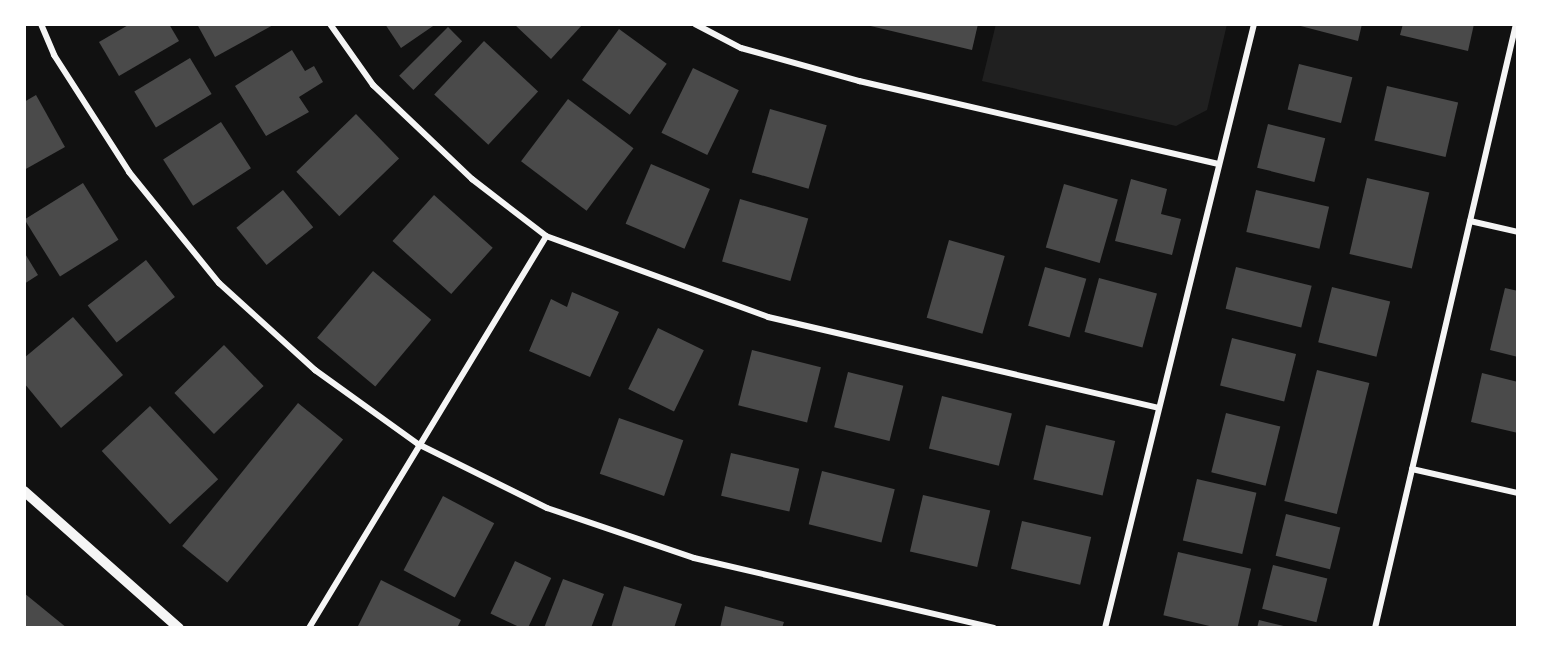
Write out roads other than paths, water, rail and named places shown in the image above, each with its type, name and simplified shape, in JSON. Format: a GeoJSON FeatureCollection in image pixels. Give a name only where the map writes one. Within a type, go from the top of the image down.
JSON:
{"type":"FeatureCollection","features":[{"type":"Feature","properties":{"kind":"street"},"geometry":{"type":"LineString","coordinates":[[41,24],[54,55],[129,172],[219,283],[315,370],[418,444],[547,508],[694,558],[994,628]]}},
{"type":"Feature","properties":{"kind":"street"},"geometry":{"type":"LineString","coordinates":[[330,24],[373,86],[472,179],[546,236],[768,317],[1159,408]]}},
{"type":"Feature","properties":{"kind":"street"},"geometry":{"type":"LineString","coordinates":[[695,24],[741,48],[858,81],[1219,164]]}},
{"type":"Feature","properties":{"kind":"street"},"geometry":{"type":"LineString","coordinates":[[1105,628],[1254,24]]}},
{"type":"Feature","properties":{"kind":"street"},"geometry":{"type":"LineString","coordinates":[[1375,628],[1516,24]]}},
{"type":"Feature","properties":{"kind":"street"},"geometry":{"type":"LineString","coordinates":[[1470,221],[1518,232]]}},
{"type":"Feature","properties":{"kind":"street"},"geometry":{"type":"LineString","coordinates":[[309,628],[418,444],[546,236]]}},
{"type":"Feature","properties":{"kind":"street"},"geometry":{"type":"LineString","coordinates":[[1412,469],[1518,494]]}},
{"type":"Feature","properties":{"kind":"street"},"geometry":{"type":"LineString","coordinates":[[24,490],[179,628]]}}]}
